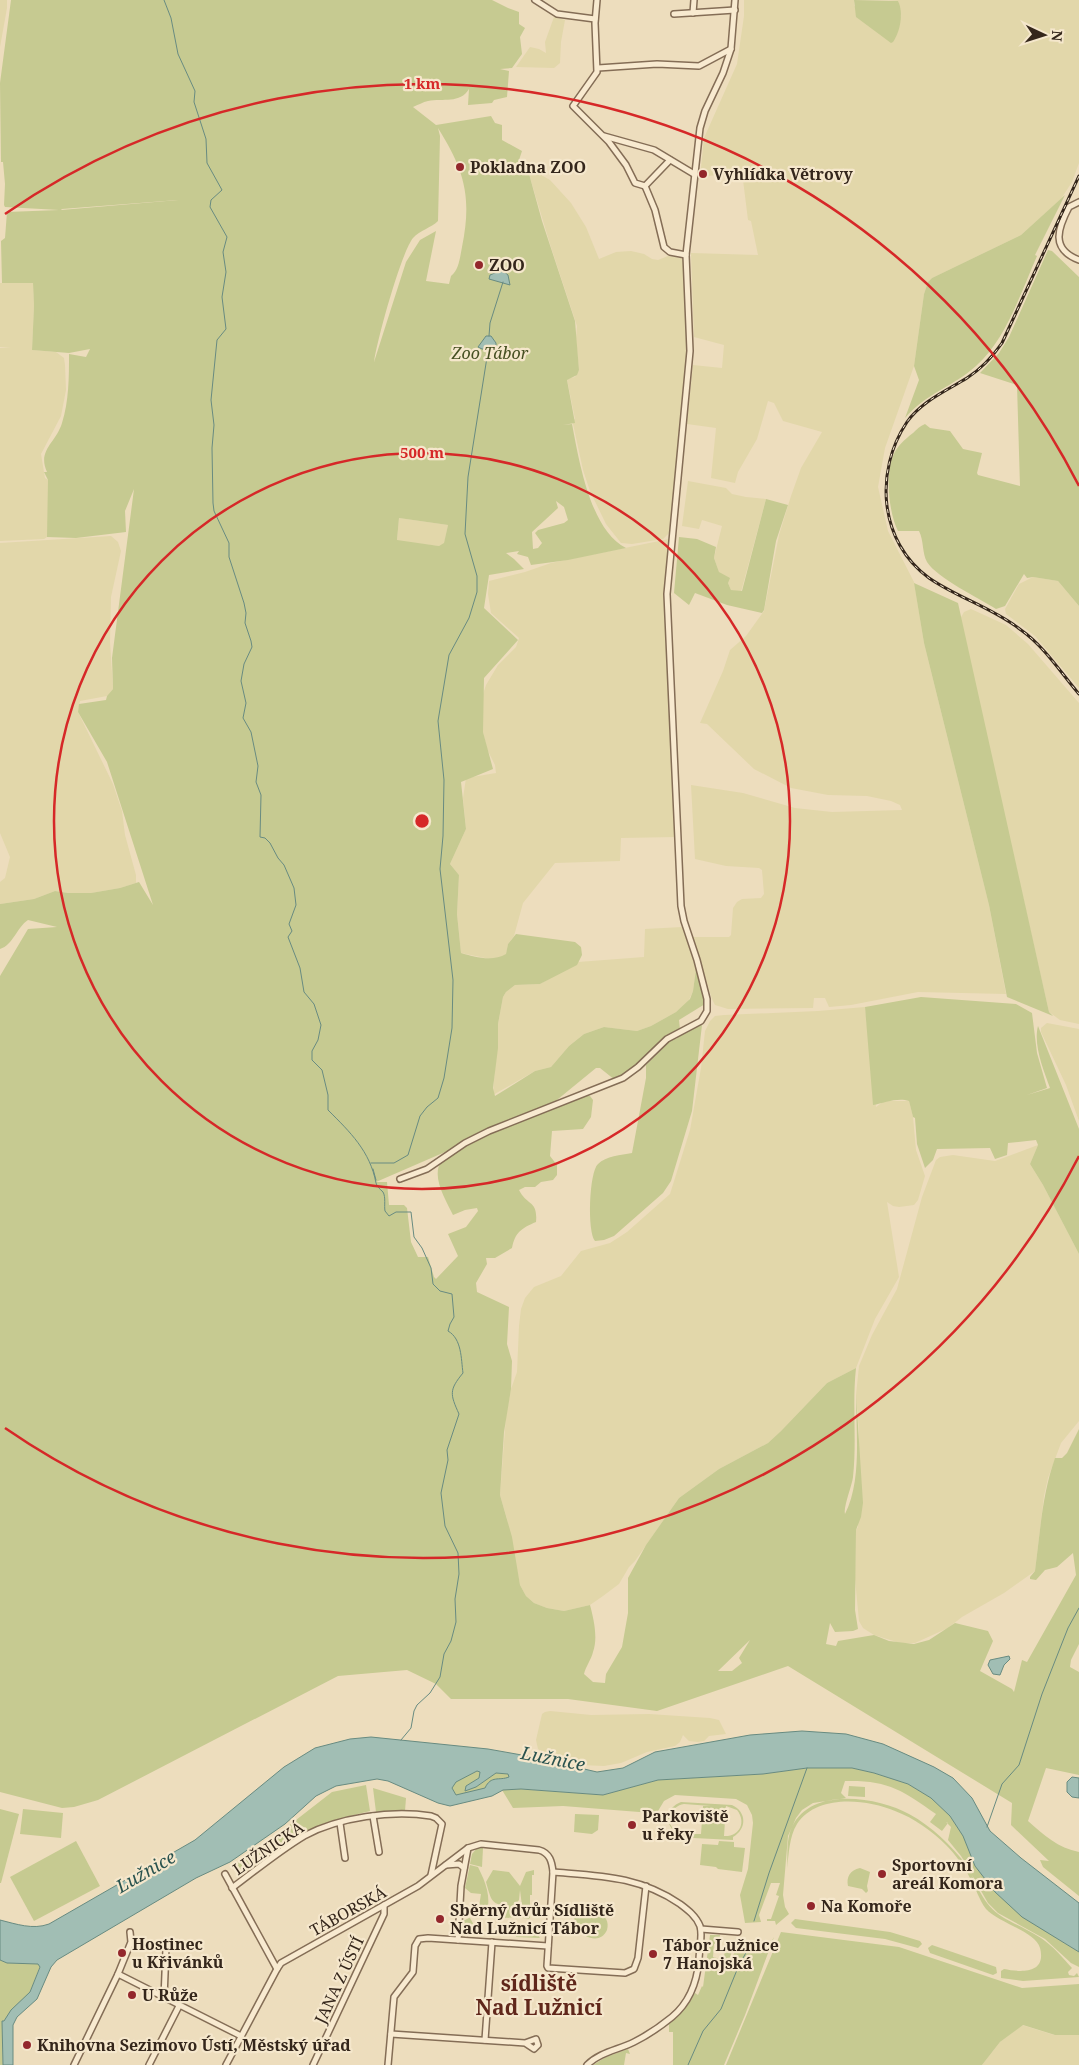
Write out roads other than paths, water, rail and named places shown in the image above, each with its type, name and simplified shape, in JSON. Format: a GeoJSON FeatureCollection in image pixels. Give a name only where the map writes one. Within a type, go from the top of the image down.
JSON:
{"type":"FeatureCollection","features":[{"type":"Feature","properties":{"kind":"street"},"geometry":{"type":"LineString","coordinates":[[535,0],[557,14],[595,19]]}},
{"type":"Feature","properties":{"kind":"street"},"geometry":{"type":"LineString","coordinates":[[597,0],[595,19],[598,68],[594,78],[573,106],[604,136],[626,165],[635,183],[645,186]]}},
{"type":"Feature","properties":{"kind":"street"},"geometry":{"type":"LineString","coordinates":[[694,0],[694,13]]}},
{"type":"Feature","properties":{"kind":"street"},"geometry":{"type":"LineString","coordinates":[[400,1179],[427,1169],[489,1131],[623,1078],[667,1040],[701,1021],[706,1015],[707,999],[681,906],[667,594],[690,351],[686,256],[694,174],[701,123],[723,73],[731,49],[735,0]]}},
{"type":"Feature","properties":{"kind":"street"},"geometry":{"type":"LineString","coordinates":[[674,14],[734,10]]}},
{"type":"Feature","properties":{"kind":"street"},"geometry":{"type":"LineString","coordinates":[[598,68],[657,64],[699,66],[731,49]]}},
{"type":"Feature","properties":{"kind":"street"},"geometry":{"type":"LineString","coordinates":[[604,136],[646,147],[694,174]]}},
{"type":"Feature","properties":{"kind":"street"},"geometry":{"type":"LineString","coordinates":[[645,186],[670,160]]}},
{"type":"Feature","properties":{"kind":"street"},"geometry":{"type":"LineString","coordinates":[[645,186],[655,210],[664,247],[670,252],[686,256]]}},
{"type":"Feature","properties":{"kind":"street"},"geometry":{"type":"LineString","coordinates":[[1079,202],[1069,207],[1058,234],[1062,248],[1079,260]]}},
{"type":"Feature","properties":{"kind":"street","name":"LUŽNICKÁ"},"geometry":{"type":"LineString","coordinates":[[232,1888],[305,1836],[340,1823],[398,1813],[431,1816],[440,1821],[442,1828],[431,1875]]}},
{"type":"Feature","properties":{"kind":"street"},"geometry":{"type":"LineString","coordinates":[[373,1816],[379,1852]]}},
{"type":"Feature","properties":{"kind":"street"},"geometry":{"type":"LineString","coordinates":[[340,1823],[345,1858]]}},
{"type":"Feature","properties":{"kind":"street"},"geometry":{"type":"LineString","coordinates":[[458,1940],[458,1913],[468,1848],[481,1844],[539,1850],[550,1858],[553,1872],[548,1968],[625,1973],[634,1969],[638,1958],[646,1886]]}},
{"type":"Feature","properties":{"kind":"street","name":"TÁBORSKÁ"},"geometry":{"type":"LineString","coordinates":[[226,2065],[276,1969],[286,1960],[418,1886],[468,1848]]}},
{"type":"Feature","properties":{"kind":"street"},"geometry":{"type":"LineString","coordinates":[[445,1865],[458,1864],[464,1868]]}},
{"type":"Feature","properties":{"kind":"street"},"geometry":{"type":"LineString","coordinates":[[553,1872],[618,1878],[646,1886],[686,1909],[694,1916],[700,1929],[697,1976],[692,1991],[682,2007],[674,2016],[646,2035],[634,2042],[601,2055],[587,2065]]}},
{"type":"Feature","properties":{"kind":"street"},"geometry":{"type":"LineString","coordinates":[[225,1874],[276,1969]]}},
{"type":"Feature","properties":{"kind":"street","name":"JANA Z ÚSTÍ"},"geometry":{"type":"LineString","coordinates":[[313,2065],[384,1914],[384,1905]]}},
{"type":"Feature","properties":{"kind":"street"},"geometry":{"type":"LineString","coordinates":[[700,1929],[738,1932]]}},
{"type":"Feature","properties":{"kind":"street"},"geometry":{"type":"LineString","coordinates":[[74,2065],[118,1974],[131,1942],[130,1932]]}},
{"type":"Feature","properties":{"kind":"street"},"geometry":{"type":"LineString","coordinates":[[388,2065],[394,1997],[413,1972],[417,1942],[423,1938],[548,1946]]}},
{"type":"Feature","properties":{"kind":"street"},"geometry":{"type":"LineString","coordinates":[[485,2040],[492,1942]]}},
{"type":"Feature","properties":{"kind":"street"},"geometry":{"type":"LineString","coordinates":[[164,1998],[166,1949],[176,1944]]}},
{"type":"Feature","properties":{"kind":"street"},"geometry":{"type":"LineString","coordinates":[[118,1974],[241,2036]]}},
{"type":"Feature","properties":{"kind":"street"},"geometry":{"type":"LineString","coordinates":[[149,2065],[179,2006]]}},
{"type":"Feature","properties":{"kind":"street"},"geometry":{"type":"LineString","coordinates":[[391,2034],[525,2043]]}},
{"type":"Feature","properties":{"kind":"water"},"geometry":{"type":"Polygon","coordinates":[[[502,270],[508,275],[510,285],[489,279],[490,275],[502,270]]]}},
{"type":"Feature","properties":{"kind":"water"},"geometry":{"type":"Polygon","coordinates":[[[486,336],[491,336],[496,343],[496,350],[478,347],[486,336]]]}},
{"type":"Feature","properties":{"kind":"water"},"geometry":{"type":"Polygon","coordinates":[[[1009,1656],[1010,1659],[1004,1665],[1000,1675],[993,1674],[988,1665],[990,1660],[1009,1656]]]}},
{"type":"Feature","properties":{"kind":"water","name":"Lužnice"},"geometry":{"type":"Polygon","coordinates":[[[802,1731],[846,1734],[883,1744],[934,1767],[953,1778],[972,1798],[990,1831],[1079,1903],[1079,1952],[1022,1917],[995,1892],[975,1866],[963,1836],[950,1816],[931,1798],[908,1784],[874,1773],[852,1768],[807,1768],[763,1774],[658,1780],[603,1795],[521,1789],[503,1790],[492,1796],[450,1806],[438,1803],[388,1781],[377,1779],[336,1786],[316,1796],[285,1824],[230,1862],[196,1878],[57,1960],[51,1967],[37,1999],[17,2017],[13,2025],[13,2065],[3,2065],[2,2021],[30,1992],[40,1967],[38,1964],[7,1963],[0,1960],[0,1920],[18,1925],[43,1926],[49,1924],[195,1840],[284,1767],[315,1748],[350,1739],[371,1737],[488,1749],[597,1772],[623,1768],[655,1752],[750,1735],[802,1731]],[[477,1771],[456,1782],[452,1788],[456,1795],[485,1788],[490,1781],[509,1777],[508,1774],[496,1773],[476,1787],[465,1791],[466,1786],[479,1778],[480,1772],[477,1771]]]}},
{"type":"Feature","properties":{"kind":"water"},"geometry":{"type":"Polygon","coordinates":[[[1072,1777],[1079,1778],[1079,1798],[1072,1797],[1067,1792],[1067,1782],[1072,1777]]]}},
{"type":"Feature","properties":{"kind":"waterway"},"geometry":{"type":"LineString","coordinates":[[164,0],[171,18],[178,54],[195,91],[194,102],[206,139],[207,163],[222,190],[211,200],[210,207],[227,237],[223,252],[226,272],[222,297],[226,329],[217,340],[211,400],[214,425],[212,448],[213,503],[214,511],[229,543],[229,557],[244,603],[245,623],[252,647],[244,664],[241,681],[246,703],[243,718],[251,732],[258,766],[256,782],[261,795],[260,837],[265,838],[270,843],[284,865],[294,888],[296,905],[289,924],[292,931],[288,937],[300,968],[304,992],[314,1004],[321,1025],[318,1040],[312,1051],[312,1060],[322,1070],[328,1095],[328,1110],[351,1134],[364,1152],[369,1161],[376,1184],[384,1194],[385,1211],[389,1216],[396,1212],[411,1212],[414,1237],[422,1248],[431,1268],[433,1284],[440,1291],[452,1294],[454,1317],[448,1331],[456,1339],[461,1356],[463,1373],[452,1392],[459,1414],[447,1450],[448,1460],[441,1493],[445,1526],[458,1553],[459,1574],[455,1599],[456,1622],[451,1641],[444,1654],[440,1677],[430,1693],[417,1705],[411,1728],[401,1740]]}},
{"type":"Feature","properties":{"kind":"waterway"},"geometry":{"type":"LineString","coordinates":[[489,336],[490,323],[503,282]]}},
{"type":"Feature","properties":{"kind":"waterway"},"geometry":{"type":"LineString","coordinates":[[371,1163],[394,1163],[408,1155],[420,1116],[438,1098],[444,1078],[452,1028],[453,980],[440,869],[443,836],[444,780],[438,721],[449,655],[469,618],[477,592],[477,576],[465,534],[468,477],[488,351]]}},
{"type":"Feature","properties":{"kind":"waterway"},"geometry":{"type":"LineString","coordinates":[[373,1169],[376,1180]]}},
{"type":"Feature","properties":{"kind":"waterway"},"geometry":{"type":"LineString","coordinates":[[987,1827],[1002,1784],[1019,1765],[1042,1694],[1068,1628],[1079,1608]]}},
{"type":"Feature","properties":{"kind":"waterway"},"geometry":{"type":"LineString","coordinates":[[754,1921],[769,1873],[807,1768]]}},
{"type":"Feature","properties":{"kind":"waterway"},"geometry":{"type":"LineString","coordinates":[[688,2065],[703,2031],[721,2009],[739,1965],[747,1951]]}},
{"type":"Feature","properties":{"kind":"railway"},"geometry":{"type":"LineString","coordinates":[[1079,176],[1002,343],[977,371],[927,402],[907,422],[896,441],[889,462],[886,483],[887,505],[891,526],[900,545],[912,563],[940,585],[999,615],[1029,636],[1045,652],[1079,694]]}},
{"type":"Feature","properties":{"kind":"place","name":"Pokladna ZOO"},"geometry":{"type":"Point","coordinates":[460,167]}},
{"type":"Feature","properties":{"kind":"place","name":"Vyhlídka Větrovy"},"geometry":{"type":"Point","coordinates":[703,174]}},
{"type":"Feature","properties":{"kind":"place","name":"ZOO"},"geometry":{"type":"Point","coordinates":[479,265]}},
{"type":"Feature","properties":{"kind":"place","name":"Parkoviště u řeky"},"geometry":{"type":"Point","coordinates":[632,1825]}},
{"type":"Feature","properties":{"kind":"place","name":"Sportovní areál Komora"},"geometry":{"type":"Point","coordinates":[882,1874]}},
{"type":"Feature","properties":{"kind":"place","name":"Na Komoře"},"geometry":{"type":"Point","coordinates":[811,1906]}},
{"type":"Feature","properties":{"kind":"place","name":"Sběrný dvůr Sídliště Nad Lužnicí Tábor"},"geometry":{"type":"Point","coordinates":[440,1919]}},
{"type":"Feature","properties":{"kind":"place","name":"Hostinec u Křivánků"},"geometry":{"type":"Point","coordinates":[122,1953]}},
{"type":"Feature","properties":{"kind":"place","name":"Tábor Lužnice 7 Hanojská"},"geometry":{"type":"Point","coordinates":[653,1954]}},
{"type":"Feature","properties":{"kind":"place","name":"U Růže"},"geometry":{"type":"Point","coordinates":[132,1995]}},
{"type":"Feature","properties":{"kind":"place","name":"Knihovna Sezimovo Ústí, Městský úřad"},"geometry":{"type":"Point","coordinates":[27,2045]}},
{"type":"Feature","properties":{"kind":"district","name":"sídliště Nad Lužnicí"},"geometry":{"type":"Point","coordinates":[539,1996]}},
{"type":"Feature","properties":{"kind":"park label","name":"Zoo Tábor"},"geometry":{"type":"Point","coordinates":[490,353]}}]}
